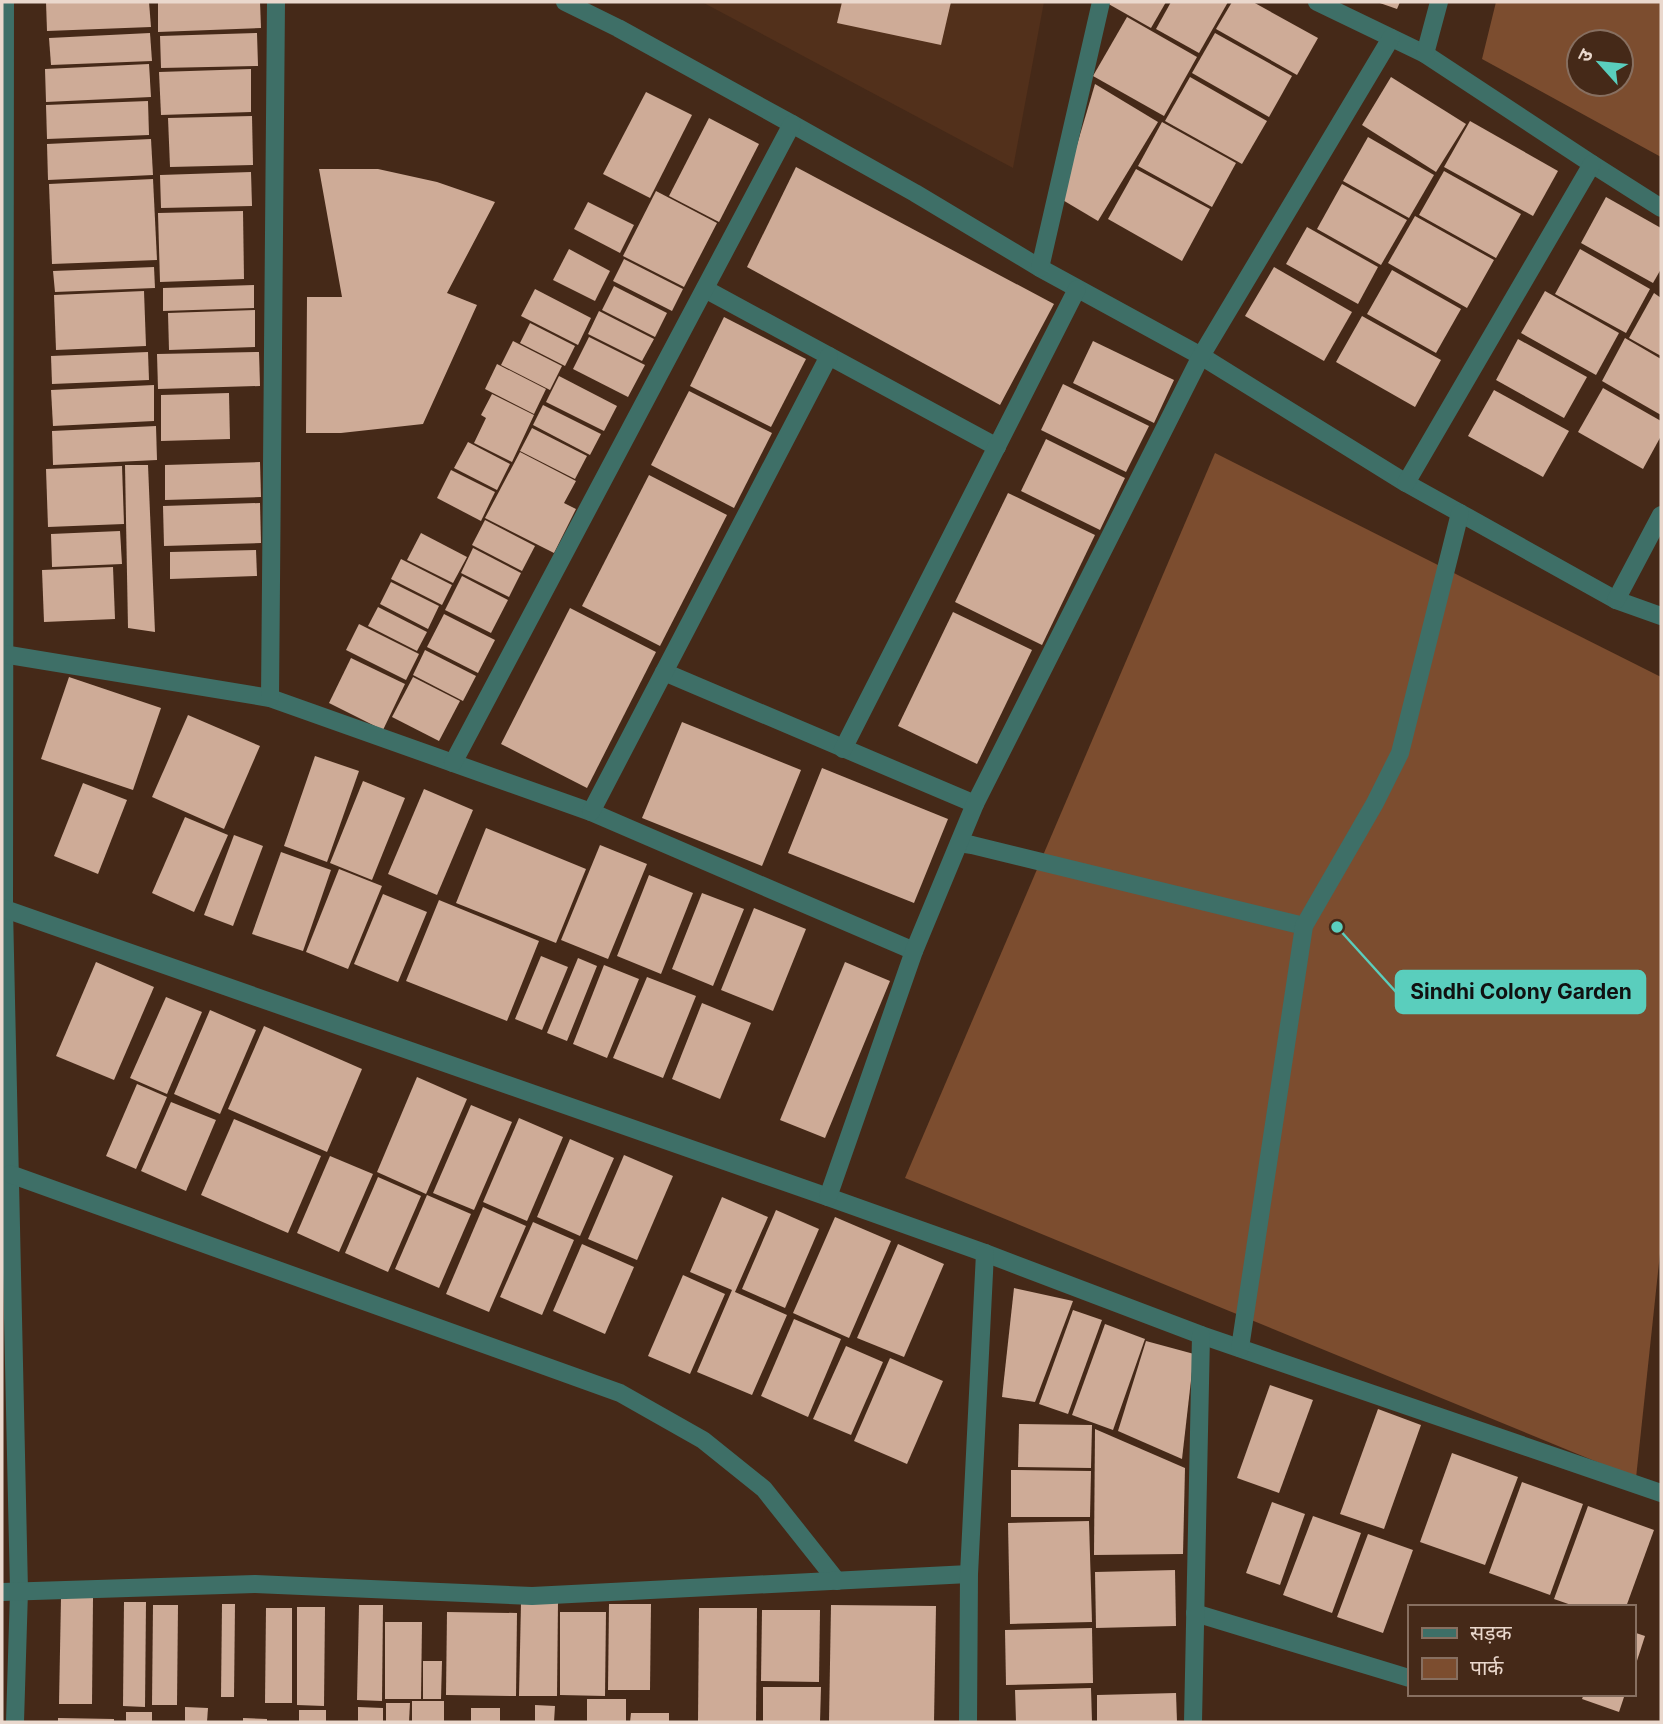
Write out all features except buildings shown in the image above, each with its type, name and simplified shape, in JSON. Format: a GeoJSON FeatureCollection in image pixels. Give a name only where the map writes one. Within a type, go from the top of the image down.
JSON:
{"type":"FeatureCollection","features":[{"type":"Feature","properties":{"kind":"street"},"geometry":{"type":"LineString","coordinates":[[5,2],[3,909],[10,1174],[10,1592],[15,1722]]}},
{"type":"Feature","properties":{"kind":"street"},"geometry":{"type":"LineString","coordinates":[[270,698],[276,2]]}},
{"type":"Feature","properties":{"kind":"street"},"geometry":{"type":"LineString","coordinates":[[565,2],[618,28],[792,124],[1077,289],[1201,356],[1406,483],[1616,600],[1661,616]]}},
{"type":"Feature","properties":{"kind":"street"},"geometry":{"type":"LineString","coordinates":[[1040,268],[1101,2]]}},
{"type":"Feature","properties":{"kind":"street"},"geometry":{"type":"LineString","coordinates":[[1317,2],[1425,54],[1661,208]]}},
{"type":"Feature","properties":{"kind":"street"},"geometry":{"type":"LineString","coordinates":[[1425,54],[1439,2]]}},
{"type":"Feature","properties":{"kind":"street"},"geometry":{"type":"LineString","coordinates":[[828,1197],[914,951],[975,804],[1201,356],[1391,38]]}},
{"type":"Feature","properties":{"kind":"street"},"geometry":{"type":"LineString","coordinates":[[453,762],[792,124]]}},
{"type":"Feature","properties":{"kind":"street"},"geometry":{"type":"LineString","coordinates":[[1406,483],[1591,164]]}},
{"type":"Feature","properties":{"kind":"street"},"geometry":{"type":"LineString","coordinates":[[705,289],[997,447]]}},
{"type":"Feature","properties":{"kind":"street"},"geometry":{"type":"LineString","coordinates":[[843,749],[1077,289]]}},
{"type":"Feature","properties":{"kind":"street"},"geometry":{"type":"LineString","coordinates":[[591,812],[829,356]]}},
{"type":"Feature","properties":{"kind":"street"},"geometry":{"type":"LineString","coordinates":[[1240,1348],[1304,926],[1375,803],[1400,753],[1460,513]]}},
{"type":"Feature","properties":{"kind":"street"},"geometry":{"type":"LineString","coordinates":[[1616,600],[1661,515]]}},
{"type":"Feature","properties":{"kind":"street"},"geometry":{"type":"LineString","coordinates":[[3,654],[270,698],[591,812],[914,951]]}},
{"type":"Feature","properties":{"kind":"street"},"geometry":{"type":"LineString","coordinates":[[664,672],[975,804]]}},
{"type":"Feature","properties":{"kind":"street"},"geometry":{"type":"LineString","coordinates":[[959,843],[1304,926]]}},
{"type":"Feature","properties":{"kind":"street"},"geometry":{"type":"LineString","coordinates":[[3,909],[828,1197],[1201,1335],[1661,1493]]}},
{"type":"Feature","properties":{"kind":"street"},"geometry":{"type":"LineString","coordinates":[[10,1174],[620,1393],[703,1440],[764,1489],[837,1581]]}},
{"type":"Feature","properties":{"kind":"street"},"geometry":{"type":"LineString","coordinates":[[968,1722],[969,1574],[985,1253]]}},
{"type":"Feature","properties":{"kind":"street"},"geometry":{"type":"LineString","coordinates":[[1193,1722],[1201,1335]]}},
{"type":"Feature","properties":{"kind":"street"},"geometry":{"type":"LineString","coordinates":[[10,1592],[255,1584],[532,1596],[969,1574]]}},
{"type":"Feature","properties":{"kind":"street"},"geometry":{"type":"LineString","coordinates":[[1195,1613],[1408,1678]]}},
{"type":"Feature","properties":{"kind":"shaded area"},"geometry":{"type":"Polygon","coordinates":[[[702,2],[1044,2],[1013,168],[702,2]]]}},
{"type":"Feature","properties":{"kind":"green space"},"geometry":{"type":"Polygon","coordinates":[[[1496,2],[1661,2],[1661,157],[1482,59],[1496,2]]]}},
{"type":"Feature","properties":{"kind":"green space"},"geometry":{"type":"Polygon","coordinates":[[[1215,453],[1661,677],[1661,1244],[1636,1478],[905,1178],[1215,453]]]}},
{"type":"Feature","properties":{"kind":"place","name":"Sindhi Colony Garden"},"geometry":{"type":"Point","coordinates":[1337,927]}}]}
